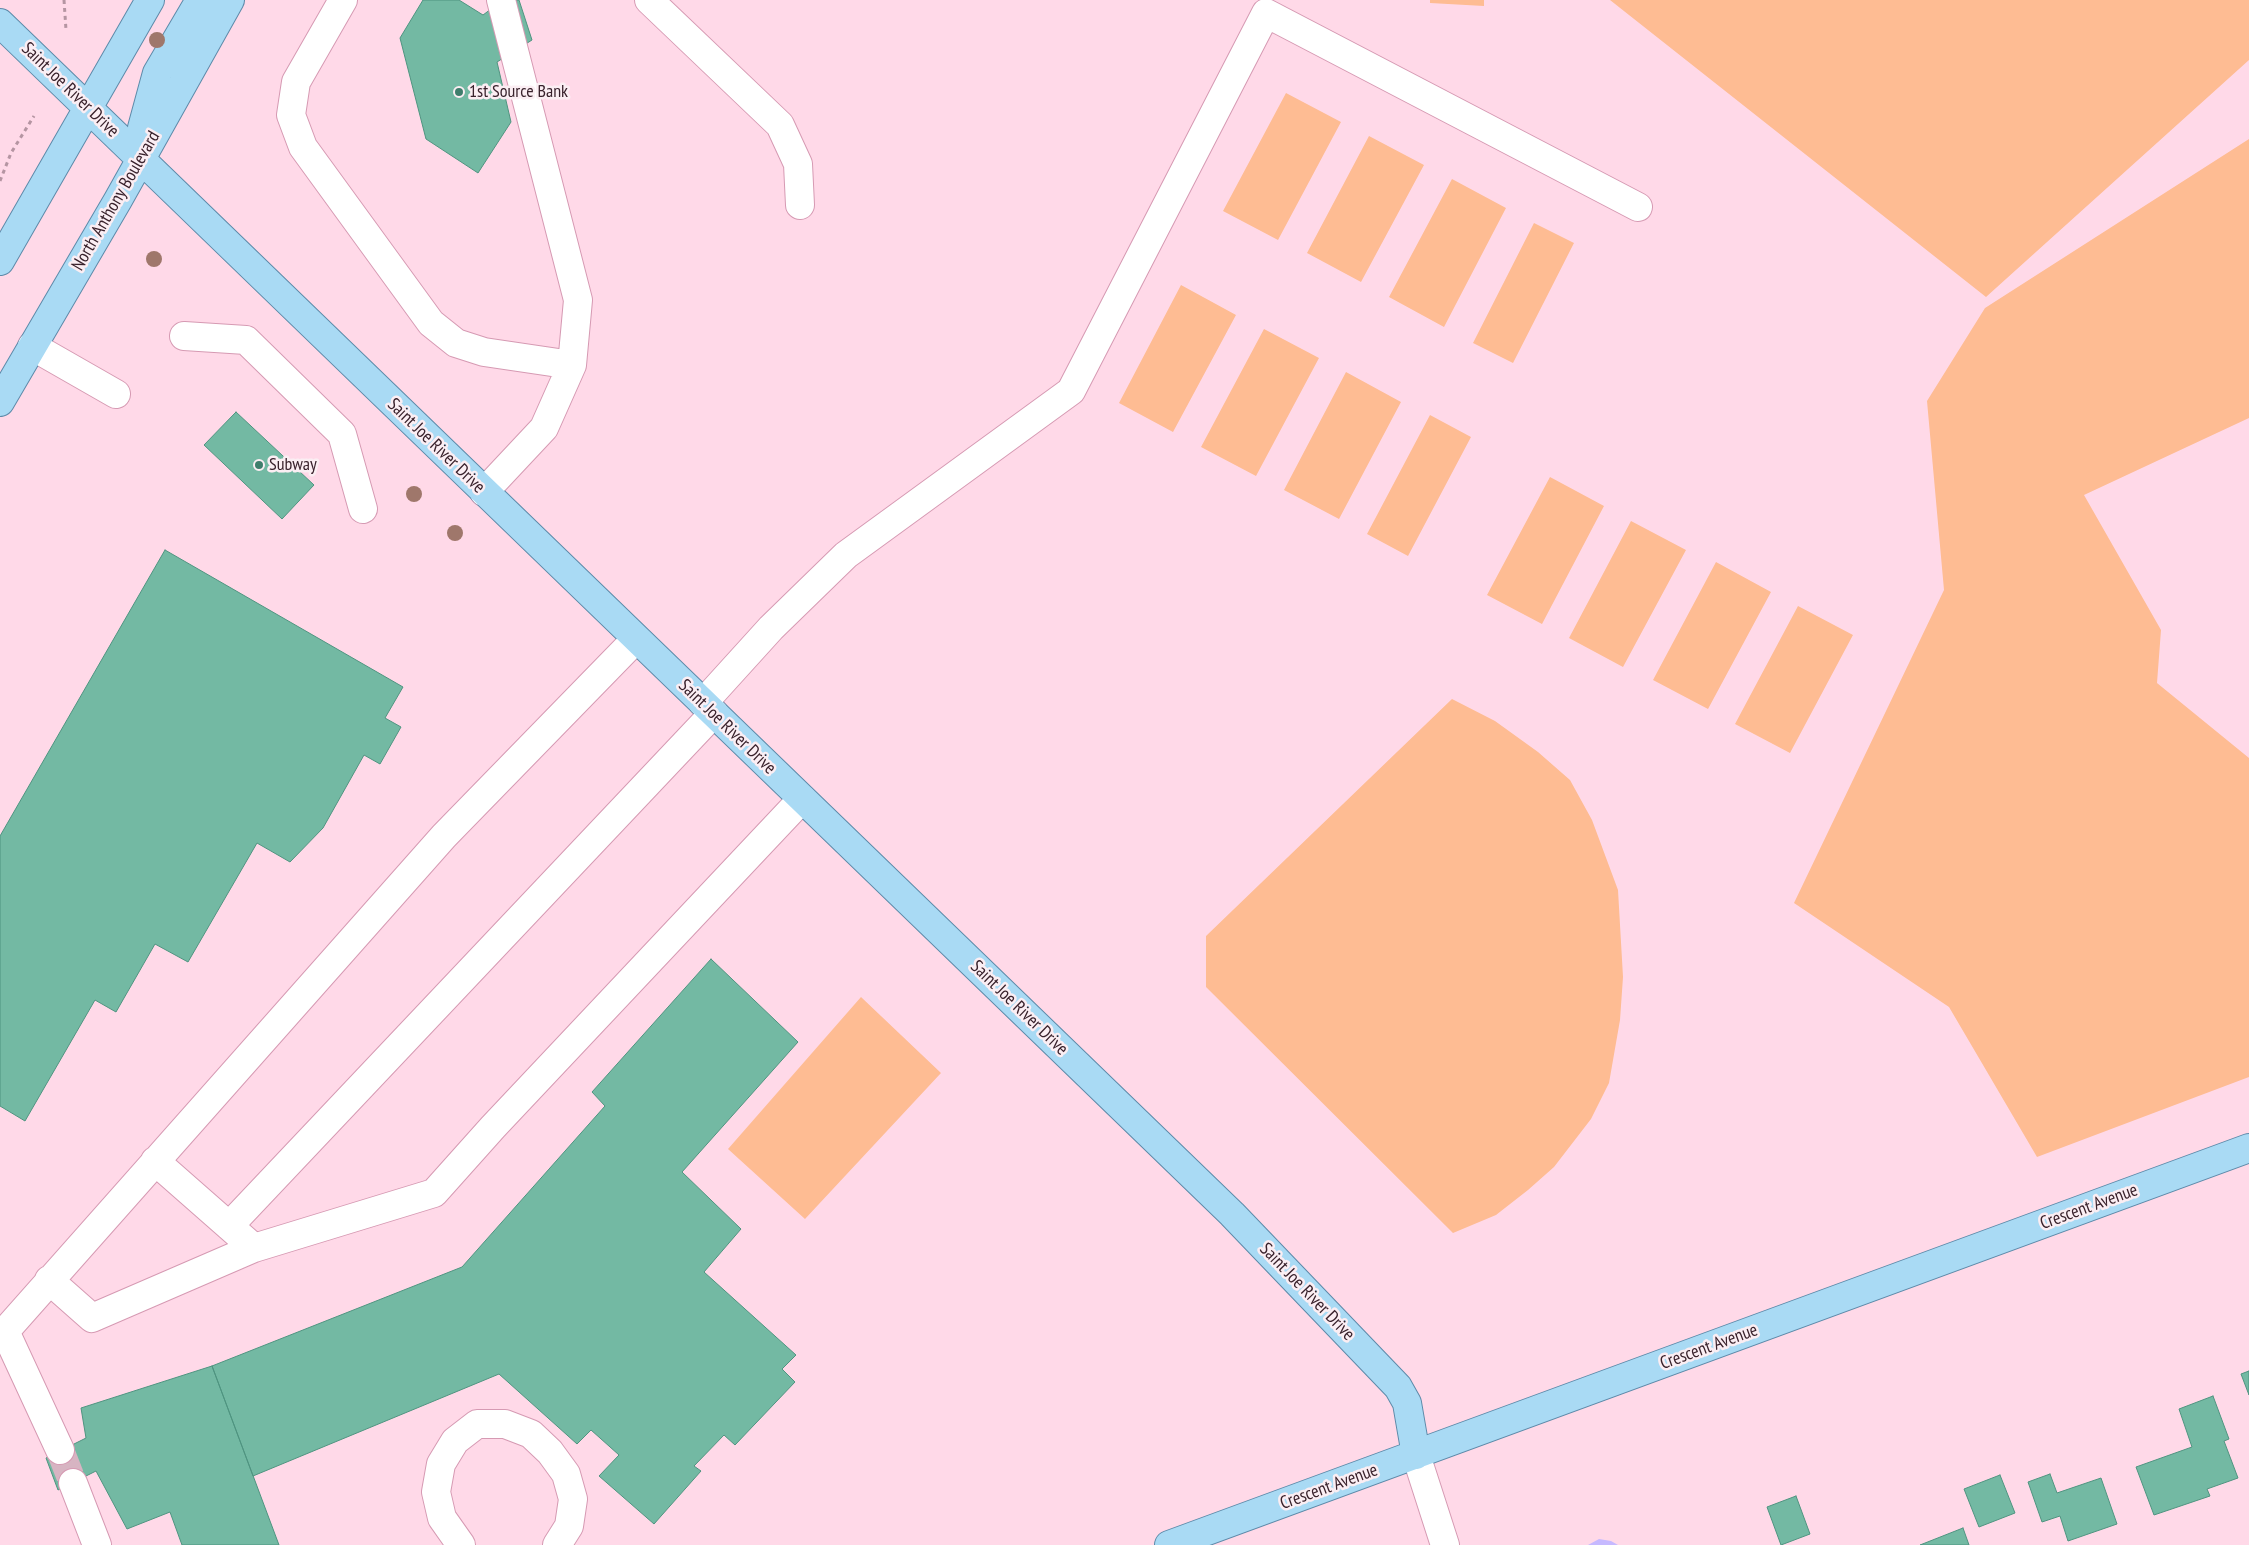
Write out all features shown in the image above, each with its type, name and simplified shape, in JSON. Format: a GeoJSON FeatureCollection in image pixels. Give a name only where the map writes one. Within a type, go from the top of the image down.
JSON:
{"type":"FeatureCollection","features":[{"type":"Feature","properties":{"kind":"main road"},"geometry":{"type":"LineString","coordinates":[[0,261],[150,0]]}},
{"type":"Feature","properties":{"kind":"main road"},"geometry":{"type":"LineString","coordinates":[[141,158],[142,128],[157,73],[200,0]]}},
{"type":"Feature","properties":{"kind":"main road","name":"North Anthony Boulevard"},"geometry":{"type":"LineString","coordinates":[[0,402],[230,0]]}},
{"type":"Feature","properties":{"kind":"main road","name":"Saint Joe River Drive"},"geometry":{"type":"LineString","coordinates":[[0,23],[1232,1214],[1398,1387],[1407,1404],[1416,1455]]}},
{"type":"Feature","properties":{"kind":"main road","name":"Crescent Avenue"},"geometry":{"type":"LineString","coordinates":[[1169,1545],[2249,1148]]}},
{"type":"Feature","properties":{"kind":"street"},"geometry":{"type":"LineString","coordinates":[[343,0],[296,82],[291,116],[303,147],[431,322],[456,343],[484,352],[572,365]]}},
{"type":"Feature","properties":{"kind":"street"},"geometry":{"type":"LineString","coordinates":[[484,492],[544,428],[572,365],[578,300],[501,0]]}},
{"type":"Feature","properties":{"kind":"street"},"geometry":{"type":"LineString","coordinates":[[649,0],[780,125],[798,164],[800,205]]}},
{"type":"Feature","properties":{"kind":"street"},"geometry":{"type":"LineString","coordinates":[[229,1226],[708,708],[771,628],[846,555],[1071,391],[1266,13],[1638,207]]}},
{"type":"Feature","properties":{"kind":"street"},"geometry":{"type":"LineString","coordinates":[[184,336],[246,340],[342,434],[363,509]]}},
{"type":"Feature","properties":{"kind":"street"},"geometry":{"type":"LineString","coordinates":[[32,346],[116,394]]}},
{"type":"Feature","properties":{"kind":"street"},"geometry":{"type":"LineString","coordinates":[[60,1450],[3,1334],[444,836],[636,639]]}},
{"type":"Feature","properties":{"kind":"street"},"geometry":{"type":"LineString","coordinates":[[49,1280],[92,1318],[254,1248],[434,1193],[493,1127],[802,799]]}},
{"type":"Feature","properties":{"kind":"street"},"geometry":{"type":"LineString","coordinates":[[155,1161],[254,1248]]}},
{"type":"Feature","properties":{"kind":"street"},"geometry":{"type":"LineString","coordinates":[[461,1545],[442,1518],[436,1492],[442,1464],[455,1441],[478,1424],[505,1424],[531,1434],[550,1452],[566,1474],[573,1499],[569,1526],[557,1545]]}},
{"type":"Feature","properties":{"kind":"street"},"geometry":{"type":"LineString","coordinates":[[1416,1455],[1445,1545]]}},
{"type":"Feature","properties":{"kind":"street"},"geometry":{"type":"LineString","coordinates":[[72,1482],[97,1545]]}},
{"type":"Feature","properties":{"kind":"path"},"geometry":{"type":"LineString","coordinates":[[64,0],[66,30]]}},
{"type":"Feature","properties":{"kind":"path"},"geometry":{"type":"LineString","coordinates":[[0,181],[11,153],[34,116]]}},
{"type":"Feature","properties":{"kind":"shaded area"},"geometry":{"type":"Polygon","coordinates":[[[1430,0],[1484,0],[1484,6],[1430,3],[1430,0]]]}},
{"type":"Feature","properties":{"kind":"shaded area"},"geometry":{"type":"Polygon","coordinates":[[[1610,0],[2249,0],[2249,60],[1986,297],[1610,0]]]}},
{"type":"Feature","properties":{"kind":"shaded area"},"geometry":{"type":"Polygon","coordinates":[[[1286,93],[1341,122],[1278,240],[1223,211],[1286,93]]]}},
{"type":"Feature","properties":{"kind":"shaded area"},"geometry":{"type":"Polygon","coordinates":[[[1369,136],[1424,165],[1361,282],[1307,253],[1369,136]]]}},
{"type":"Feature","properties":{"kind":"shaded area"},"geometry":{"type":"Polygon","coordinates":[[[2249,139],[2249,418],[2084,495],[2161,630],[2157,683],[2249,758],[2249,1077],[2037,1157],[1949,1007],[1794,903],[1944,590],[1927,401],[1985,308],[2249,139]]]}},
{"type":"Feature","properties":{"kind":"shaded area"},"geometry":{"type":"Polygon","coordinates":[[[1452,179],[1506,208],[1444,327],[1389,297],[1452,179]]]}},
{"type":"Feature","properties":{"kind":"shaded area"},"geometry":{"type":"Polygon","coordinates":[[[1534,223],[1574,243],[1513,363],[1473,343],[1534,223]]]}},
{"type":"Feature","properties":{"kind":"shaded area"},"geometry":{"type":"Polygon","coordinates":[[[1181,285],[1236,315],[1173,432],[1119,403],[1181,285]]]}},
{"type":"Feature","properties":{"kind":"shaded area"},"geometry":{"type":"Polygon","coordinates":[[[1264,329],[1319,358],[1256,476],[1201,447],[1264,329]]]}},
{"type":"Feature","properties":{"kind":"shaded area"},"geometry":{"type":"Polygon","coordinates":[[[1346,372],[1401,402],[1339,519],[1284,490],[1346,372]]]}},
{"type":"Feature","properties":{"kind":"shaded area"},"geometry":{"type":"Polygon","coordinates":[[[1430,415],[1471,437],[1408,556],[1367,534],[1430,415]]]}},
{"type":"Feature","properties":{"kind":"shaded area"},"geometry":{"type":"Polygon","coordinates":[[[1550,477],[1604,506],[1542,624],[1487,595],[1550,477]]]}},
{"type":"Feature","properties":{"kind":"shaded area"},"geometry":{"type":"Polygon","coordinates":[[[1631,521],[1686,550],[1623,667],[1569,638],[1631,521]]]}},
{"type":"Feature","properties":{"kind":"shaded area"},"geometry":{"type":"Polygon","coordinates":[[[1716,562],[1771,592],[1708,709],[1653,680],[1716,562]]]}},
{"type":"Feature","properties":{"kind":"shaded area"},"geometry":{"type":"Polygon","coordinates":[[[1798,606],[1853,635],[1790,753],[1735,724],[1798,606]]]}},
{"type":"Feature","properties":{"kind":"shaded area"},"geometry":{"type":"Polygon","coordinates":[[[1452,699],[1495,721],[1538,752],[1570,780],[1592,820],[1618,890],[1623,977],[1620,1020],[1609,1083],[1591,1119],[1554,1167],[1528,1190],[1496,1215],[1453,1233],[1206,987],[1206,936],[1452,699]]]}},
{"type":"Feature","properties":{"kind":"shaded area"},"geometry":{"type":"Polygon","coordinates":[[[861,997],[941,1073],[805,1219],[728,1149],[861,997]]]}},
{"type":"Feature","properties":{"kind":"shaded area"},"geometry":{"type":"Polygon","coordinates":[[[1599,1539],[1611,1541],[1618,1545],[1588,1545],[1599,1539]]]}},
{"type":"Feature","properties":{"kind":"building","name":"1st Source Bank"},"geometry":{"type":"Polygon","coordinates":[[[423,0],[459,0],[483,15],[503,0],[519,0],[532,40],[497,62],[511,122],[478,173],[426,139],[400,38],[423,0]]]}},
{"type":"Feature","properties":{"kind":"building","name":"Subway"},"geometry":{"type":"Polygon","coordinates":[[[236,412],[314,485],[282,519],[204,445],[236,412]]]}},
{"type":"Feature","properties":{"kind":"building"},"geometry":{"type":"Polygon","coordinates":[[[165,550],[403,687],[385,718],[401,727],[380,764],[364,755],[323,828],[290,862],[257,843],[188,962],[155,944],[116,1012],[95,1000],[25,1121],[0,1106],[0,836],[165,550]]]}},
{"type":"Feature","properties":{"kind":"building"},"geometry":{"type":"Polygon","coordinates":[[[711,959],[798,1042],[682,1172],[741,1229],[704,1272],[796,1355],[782,1369],[795,1382],[735,1445],[724,1435],[694,1466],[701,1471],[654,1524],[599,1476],[619,1455],[591,1430],[577,1444],[499,1374],[253,1476],[212,1366],[462,1267],[605,1106],[592,1092],[711,959]]]}},
{"type":"Feature","properties":{"kind":"building"},"geometry":{"type":"Polygon","coordinates":[[[212,1366],[279,1545],[182,1545],[170,1512],[127,1529],[96,1471],[58,1490],[46,1458],[86,1438],[81,1408],[212,1366]]]}},
{"type":"Feature","properties":{"kind":"building"},"geometry":{"type":"Polygon","coordinates":[[[2249,1371],[2249,1395],[2241,1374],[2249,1371]]]}},
{"type":"Feature","properties":{"kind":"building"},"geometry":{"type":"Polygon","coordinates":[[[2213,1396],[2229,1439],[2224,1441],[2238,1478],[2207,1489],[2210,1496],[2154,1515],[2136,1467],[2192,1447],[2179,1409],[2213,1396]]]}},
{"type":"Feature","properties":{"kind":"building"},"geometry":{"type":"Polygon","coordinates":[[[2050,1474],[2057,1493],[2101,1478],[2117,1524],[2068,1541],[2060,1516],[2042,1522],[2028,1482],[2050,1474]]]}},
{"type":"Feature","properties":{"kind":"building"},"geometry":{"type":"Polygon","coordinates":[[[2000,1475],[2015,1513],[1979,1527],[1964,1489],[2000,1475]]]}},
{"type":"Feature","properties":{"kind":"building"},"geometry":{"type":"Polygon","coordinates":[[[1796,1496],[1810,1534],[1781,1545],[1767,1507],[1796,1496]]]}},
{"type":"Feature","properties":{"kind":"building"},"geometry":{"type":"Polygon","coordinates":[[[1963,1528],[1969,1545],[1920,1545],[1963,1528]]]}},
{"type":"Feature","properties":{"kind":"tunnel"},"geometry":{"type":"LineString","coordinates":[[60,1450],[73,1483]]}},
{"type":"Feature","properties":{"kind":"place","name":"1st Source Bank"},"geometry":{"type":"Point","coordinates":[459,92]}},
{"type":"Feature","properties":{"kind":"place","name":"Subway"},"geometry":{"type":"Point","coordinates":[259,465]}}]}
